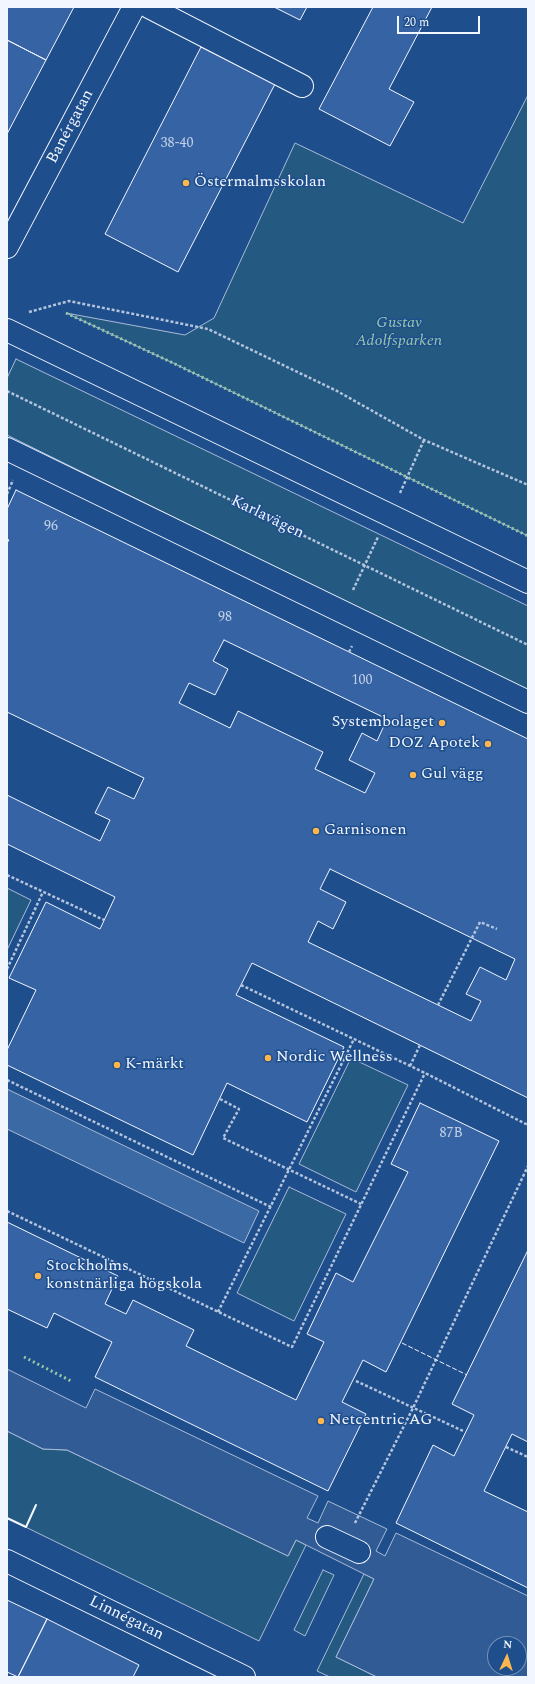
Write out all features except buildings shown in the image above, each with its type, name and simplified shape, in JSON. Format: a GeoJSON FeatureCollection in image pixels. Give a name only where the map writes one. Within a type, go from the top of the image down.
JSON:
{"type":"FeatureCollection","features":[{"type":"Feature","properties":{"kind":"street","name":"Banérgatan"},"geometry":{"type":"LineString","coordinates":[[7,247],[134,7]]}},
{"type":"Feature","properties":{"kind":"street"},"geometry":{"type":"LineString","coordinates":[[149,7],[302,86]]}},
{"type":"Feature","properties":{"kind":"street"},"geometry":{"type":"LineString","coordinates":[[7,330],[528,582]]}},
{"type":"Feature","properties":{"kind":"street"},"geometry":{"type":"LineString","coordinates":[[7,449],[528,702]]}},
{"type":"Feature","properties":{"kind":"street","name":"Linnégatan"},"geometry":{"type":"LineString","coordinates":[[7,1561],[244,1677]]}},
{"type":"Feature","properties":{"kind":"path"},"geometry":{"type":"LineString","coordinates":[[27,313],[69,301],[208,329],[337,391],[424,440],[528,485]]}},
{"type":"Feature","properties":{"kind":"path","name":"Karlavägen"},"geometry":{"type":"LineString","coordinates":[[7,391],[528,645]]}},
{"type":"Feature","properties":{"kind":"path"},"geometry":{"type":"LineString","coordinates":[[343,611],[424,440]]}},
{"type":"Feature","properties":{"kind":"path"},"geometry":{"type":"LineString","coordinates":[[7,494],[14,480]]}},
{"type":"Feature","properties":{"kind":"path"},"geometry":{"type":"LineString","coordinates":[[349,652],[352,646]]}},
{"type":"Feature","properties":{"kind":"path"},"geometry":{"type":"LineString","coordinates":[[7,875],[104,920]]}},
{"type":"Feature","properties":{"kind":"path"},"geometry":{"type":"LineString","coordinates":[[7,969],[44,892]]}},
{"type":"Feature","properties":{"kind":"path"},"geometry":{"type":"LineString","coordinates":[[438,1005],[480,922],[497,929]]}},
{"type":"Feature","properties":{"kind":"path"},"geometry":{"type":"LineString","coordinates":[[241,985],[425,1073],[528,1125]]}},
{"type":"Feature","properties":{"kind":"path"},"geometry":{"type":"LineString","coordinates":[[218,1312],[354,1039]]}},
{"type":"Feature","properties":{"kind":"path"},"geometry":{"type":"LineString","coordinates":[[410,1066],[420,1045]]}},
{"type":"Feature","properties":{"kind":"path"},"geometry":{"type":"LineString","coordinates":[[7,1211],[292,1347],[425,1073]]}},
{"type":"Feature","properties":{"kind":"path"},"geometry":{"type":"LineString","coordinates":[[7,1080],[271,1207]]}},
{"type":"Feature","properties":{"kind":"path"},"geometry":{"type":"LineString","coordinates":[[220,1099],[239,1109],[223,1138],[361,1204]]}},
{"type":"Feature","properties":{"kind":"path"},"geometry":{"type":"LineString","coordinates":[[343,1545],[413,1408],[528,1166]]}},
{"type":"Feature","properties":{"kind":"path"},"geometry":{"type":"LineString","coordinates":[[356,1381],[462,1431]]}},
{"type":"Feature","properties":{"kind":"path"},"geometry":{"type":"LineString","coordinates":[[506,1448],[528,1457]]}},
{"type":"Feature","properties":{"kind":"green space","name":"Gustav Adolfsparken"},"geometry":{"type":"Polygon","coordinates":[[[528,95],[528,536],[173,363],[66,313],[185,335],[214,318],[295,143],[463,223],[528,95]]]}},
{"type":"Feature","properties":{"kind":"green space"},"geometry":{"type":"Polygon","coordinates":[[[16,359],[528,606],[528,692],[7,435],[7,378],[16,359]]]}},
{"type":"Feature","properties":{"kind":"green space"},"geometry":{"type":"Polygon","coordinates":[[[7,888],[31,900],[7,950],[7,888]]]}},
{"type":"Feature","properties":{"kind":"green space"},"geometry":{"type":"Polygon","coordinates":[[[351,1058],[408,1085],[356,1192],[299,1164],[351,1058]]]}},
{"type":"Feature","properties":{"kind":"green space"},"geometry":{"type":"Polygon","coordinates":[[[289,1187],[346,1214],[294,1321],[237,1293],[289,1187]]]}},
{"type":"Feature","properties":{"kind":"green space"},"geometry":{"type":"Polygon","coordinates":[[[7,1431],[43,1449],[67,1450],[288,1556],[296,1540],[306,1545],[259,1641],[7,1518],[7,1431]]]}},
{"type":"Feature","properties":{"kind":"green space"},"geometry":{"type":"Polygon","coordinates":[[[323,1570],[334,1575],[305,1636],[294,1630],[323,1570]]]}},
{"type":"Feature","properties":{"kind":"green space"},"geometry":{"type":"Polygon","coordinates":[[[364,1574],[374,1579],[336,1657],[377,1677],[330,1677],[317,1671],[364,1574]]]}},
{"type":"Feature","properties":{"kind":"shaded area"},"geometry":{"type":"Polygon","coordinates":[[[7,1089],[259,1211],[244,1243],[7,1129],[7,1089]]]}},
{"type":"Feature","properties":{"kind":"shaded area"},"geometry":{"type":"Polygon","coordinates":[[[7,1369],[86,1408],[95,1389],[318,1496],[307,1518],[318,1523],[328,1501],[387,1529],[376,1551],[385,1556],[396,1533],[528,1596],[528,1677],[377,1677],[336,1657],[374,1579],[296,1540],[288,1556],[67,1450],[43,1449],[7,1431],[7,1369]]]}},
{"type":"Feature","properties":{"kind":"hedge"},"geometry":{"type":"LineString","coordinates":[[66,313],[173,363],[528,536]]}},
{"type":"Feature","properties":{"kind":"hedge"},"geometry":{"type":"LineString","coordinates":[[24,1357],[73,1382]]}},
{"type":"Feature","properties":{"kind":"fence"},"geometry":{"type":"LineString","coordinates":[[402,1343],[467,1375]]}},
{"type":"Feature","properties":{"kind":"wall"},"geometry":{"type":"LineString","coordinates":[[7,1518],[26,1527],[36,1505]]}},
{"type":"Feature","properties":{"kind":"place","name":"Östermalmsskolan"},"geometry":{"type":"Point","coordinates":[186,183]}},
{"type":"Feature","properties":{"kind":"place","name":"Systembolaget"},"geometry":{"type":"Point","coordinates":[442,723]}},
{"type":"Feature","properties":{"kind":"place","name":"DOZ Apotek"},"geometry":{"type":"Point","coordinates":[488,744]}},
{"type":"Feature","properties":{"kind":"place","name":"Gul vägg"},"geometry":{"type":"Point","coordinates":[413,775]}},
{"type":"Feature","properties":{"kind":"place","name":"Garnisonen"},"geometry":{"type":"Point","coordinates":[316,831]}},
{"type":"Feature","properties":{"kind":"place","name":"Nordic Wellness"},"geometry":{"type":"Point","coordinates":[268,1058]}},
{"type":"Feature","properties":{"kind":"place","name":"K-märkt"},"geometry":{"type":"Point","coordinates":[117,1065]}},
{"type":"Feature","properties":{"kind":"place","name":"Stockholms konstnärliga högskola"},"geometry":{"type":"Point","coordinates":[38,1276]}},
{"type":"Feature","properties":{"kind":"place","name":"Netcentric AG"},"geometry":{"type":"Point","coordinates":[321,1421]}}]}
